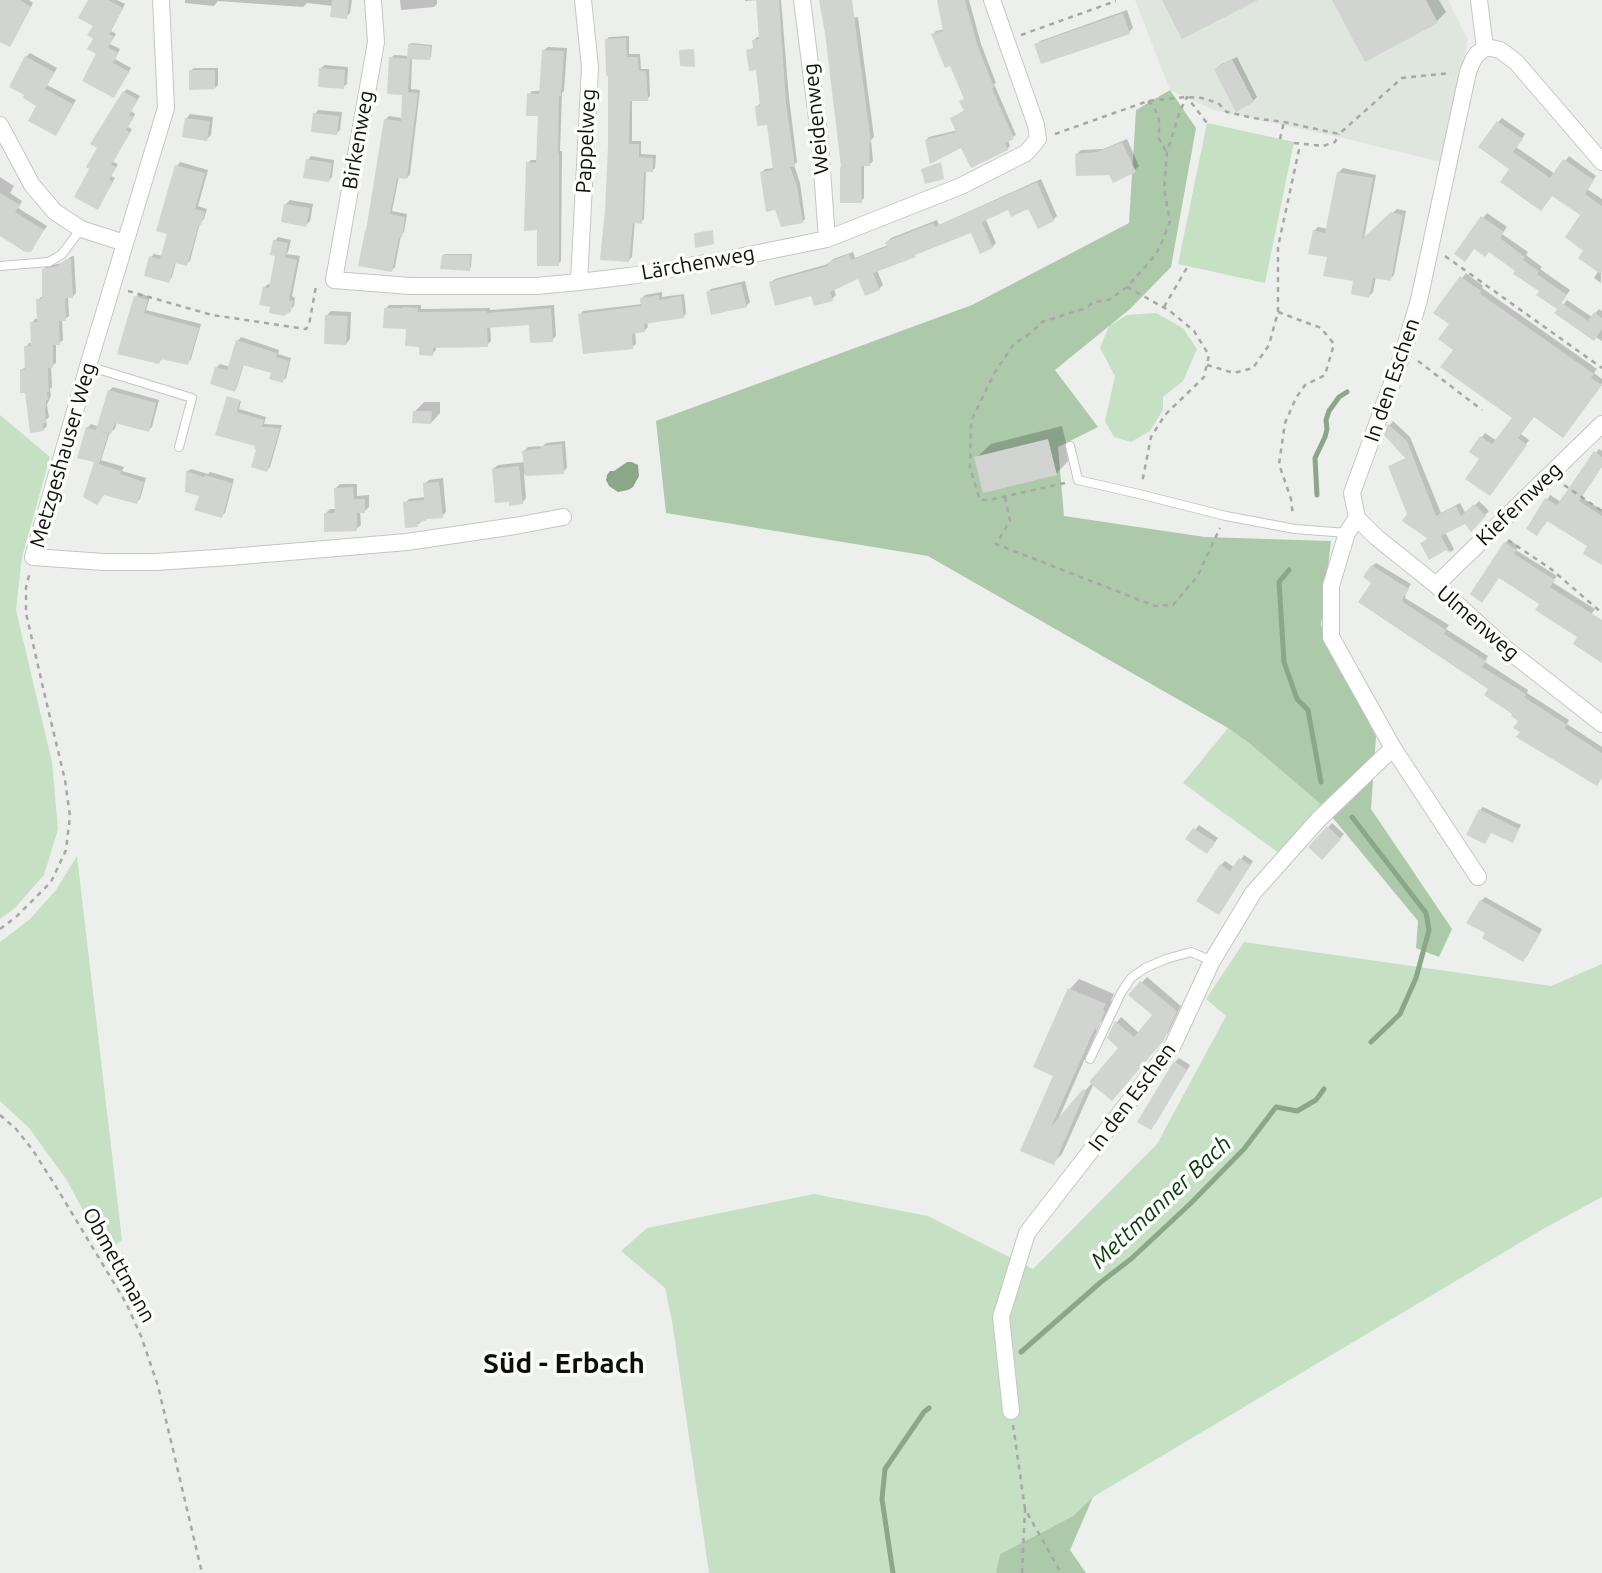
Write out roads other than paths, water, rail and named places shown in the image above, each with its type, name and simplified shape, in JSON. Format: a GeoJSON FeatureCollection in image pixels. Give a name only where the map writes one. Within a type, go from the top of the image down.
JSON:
{"type":"FeatureCollection","features":[{"type":"Feature","properties":{"kind":"street","name":"Metzgeshauser Weg"},"geometry":{"type":"LineString","coordinates":[[161,0],[166,108],[33,557],[104,562],[230,557],[407,541],[563,517]]}},
{"type":"Feature","properties":{"kind":"street","name":"Birkenweg"},"geometry":{"type":"LineString","coordinates":[[334,280],[376,42],[373,0]]}},
{"type":"Feature","properties":{"kind":"street","name":"Pappelweg"},"geometry":{"type":"LineString","coordinates":[[579,282],[590,67],[583,0]]}},
{"type":"Feature","properties":{"kind":"street","name":"Weidenweg"},"geometry":{"type":"LineString","coordinates":[[802,0],[820,142],[827,239]]}},
{"type":"Feature","properties":{"kind":"street","name":"Lärchenweg"},"geometry":{"type":"LineString","coordinates":[[334,280],[410,286],[536,286],[579,282],[717,261],[827,239],[961,186],[1026,153],[1038,139],[1036,125],[992,0]]}},
{"type":"Feature","properties":{"kind":"street"},"geometry":{"type":"LineString","coordinates":[[1479,0],[1485,48],[1500,50],[1516,62],[1602,162]]}},
{"type":"Feature","properties":{"kind":"street","name":"In den Eschen"},"geometry":{"type":"LineString","coordinates":[[1357,518],[1352,493],[1404,350],[1419,300],[1468,72],[1473,60],[1485,48]]}},
{"type":"Feature","properties":{"kind":"street"},"geometry":{"type":"LineString","coordinates":[[0,125],[32,185],[55,212],[82,229],[125,243]]}},
{"type":"Feature","properties":{"kind":"street","name":"Kiefernweg"},"geometry":{"type":"LineString","coordinates":[[1436,585],[1602,424]]}},
{"type":"Feature","properties":{"kind":"street"},"geometry":{"type":"LineString","coordinates":[[1357,518],[1347,533],[1331,586],[1332,637],[1393,748],[1478,877]]}},
{"type":"Feature","properties":{"kind":"street","name":"Ulmenweg"},"geometry":{"type":"LineString","coordinates":[[1357,518],[1505,648],[1602,724]]}},
{"type":"Feature","properties":{"kind":"street","name":"In den Eschen"},"geometry":{"type":"LineString","coordinates":[[1011,1411],[1001,1317],[1027,1233],[1173,1045],[1212,961],[1253,893],[1320,819],[1393,748]]}},
{"type":"Feature","properties":{"kind":"lane"},"geometry":{"type":"LineString","coordinates":[[0,265],[49,262],[62,254],[82,229]]}},
{"type":"Feature","properties":{"kind":"lane"},"geometry":{"type":"LineString","coordinates":[[88,366],[192,398],[179,447]]}},
{"type":"Feature","properties":{"kind":"lane"},"geometry":{"type":"LineString","coordinates":[[1070,446],[1078,480],[1226,516],[1295,529],[1347,533]]}},
{"type":"Feature","properties":{"kind":"lane"},"geometry":{"type":"LineString","coordinates":[[1090,1059],[1121,993],[1131,978],[1145,968],[1191,952],[1212,961]]}},
{"type":"Feature","properties":{"kind":"waterway","name":"Mettmanner Bach"},"geometry":{"type":"LineString","coordinates":[[1317,495],[1315,458],[1325,437],[1326,420],[1339,397],[1347,392]]}},
{"type":"Feature","properties":{"kind":"waterway","name":"Mettmanner Bach"},"geometry":{"type":"LineString","coordinates":[[1289,570],[1279,582],[1284,662],[1297,699],[1308,710],[1321,782]]}},
{"type":"Feature","properties":{"kind":"waterway","name":"Mettmanner Bach"},"geometry":{"type":"LineString","coordinates":[[1352,817],[1426,913],[1429,930],[1416,978],[1400,1014],[1371,1042]]}},
{"type":"Feature","properties":{"kind":"waterway","name":"Mettmanner Bach"},"geometry":{"type":"LineString","coordinates":[[1021,1352],[1131,1259],[1190,1204],[1244,1149],[1276,1107],[1297,1111],[1316,1100],[1324,1089]]}},
{"type":"Feature","properties":{"kind":"waterway","name":"Mettmanner Bach"},"geometry":{"type":"LineString","coordinates":[[893,1573],[882,1499],[885,1469],[929,1408]]}},
{"type":"Feature","properties":{"kind":"district","name":"Süd - Erbach"},"geometry":{"type":"Point","coordinates":[564,1364]}}]}
